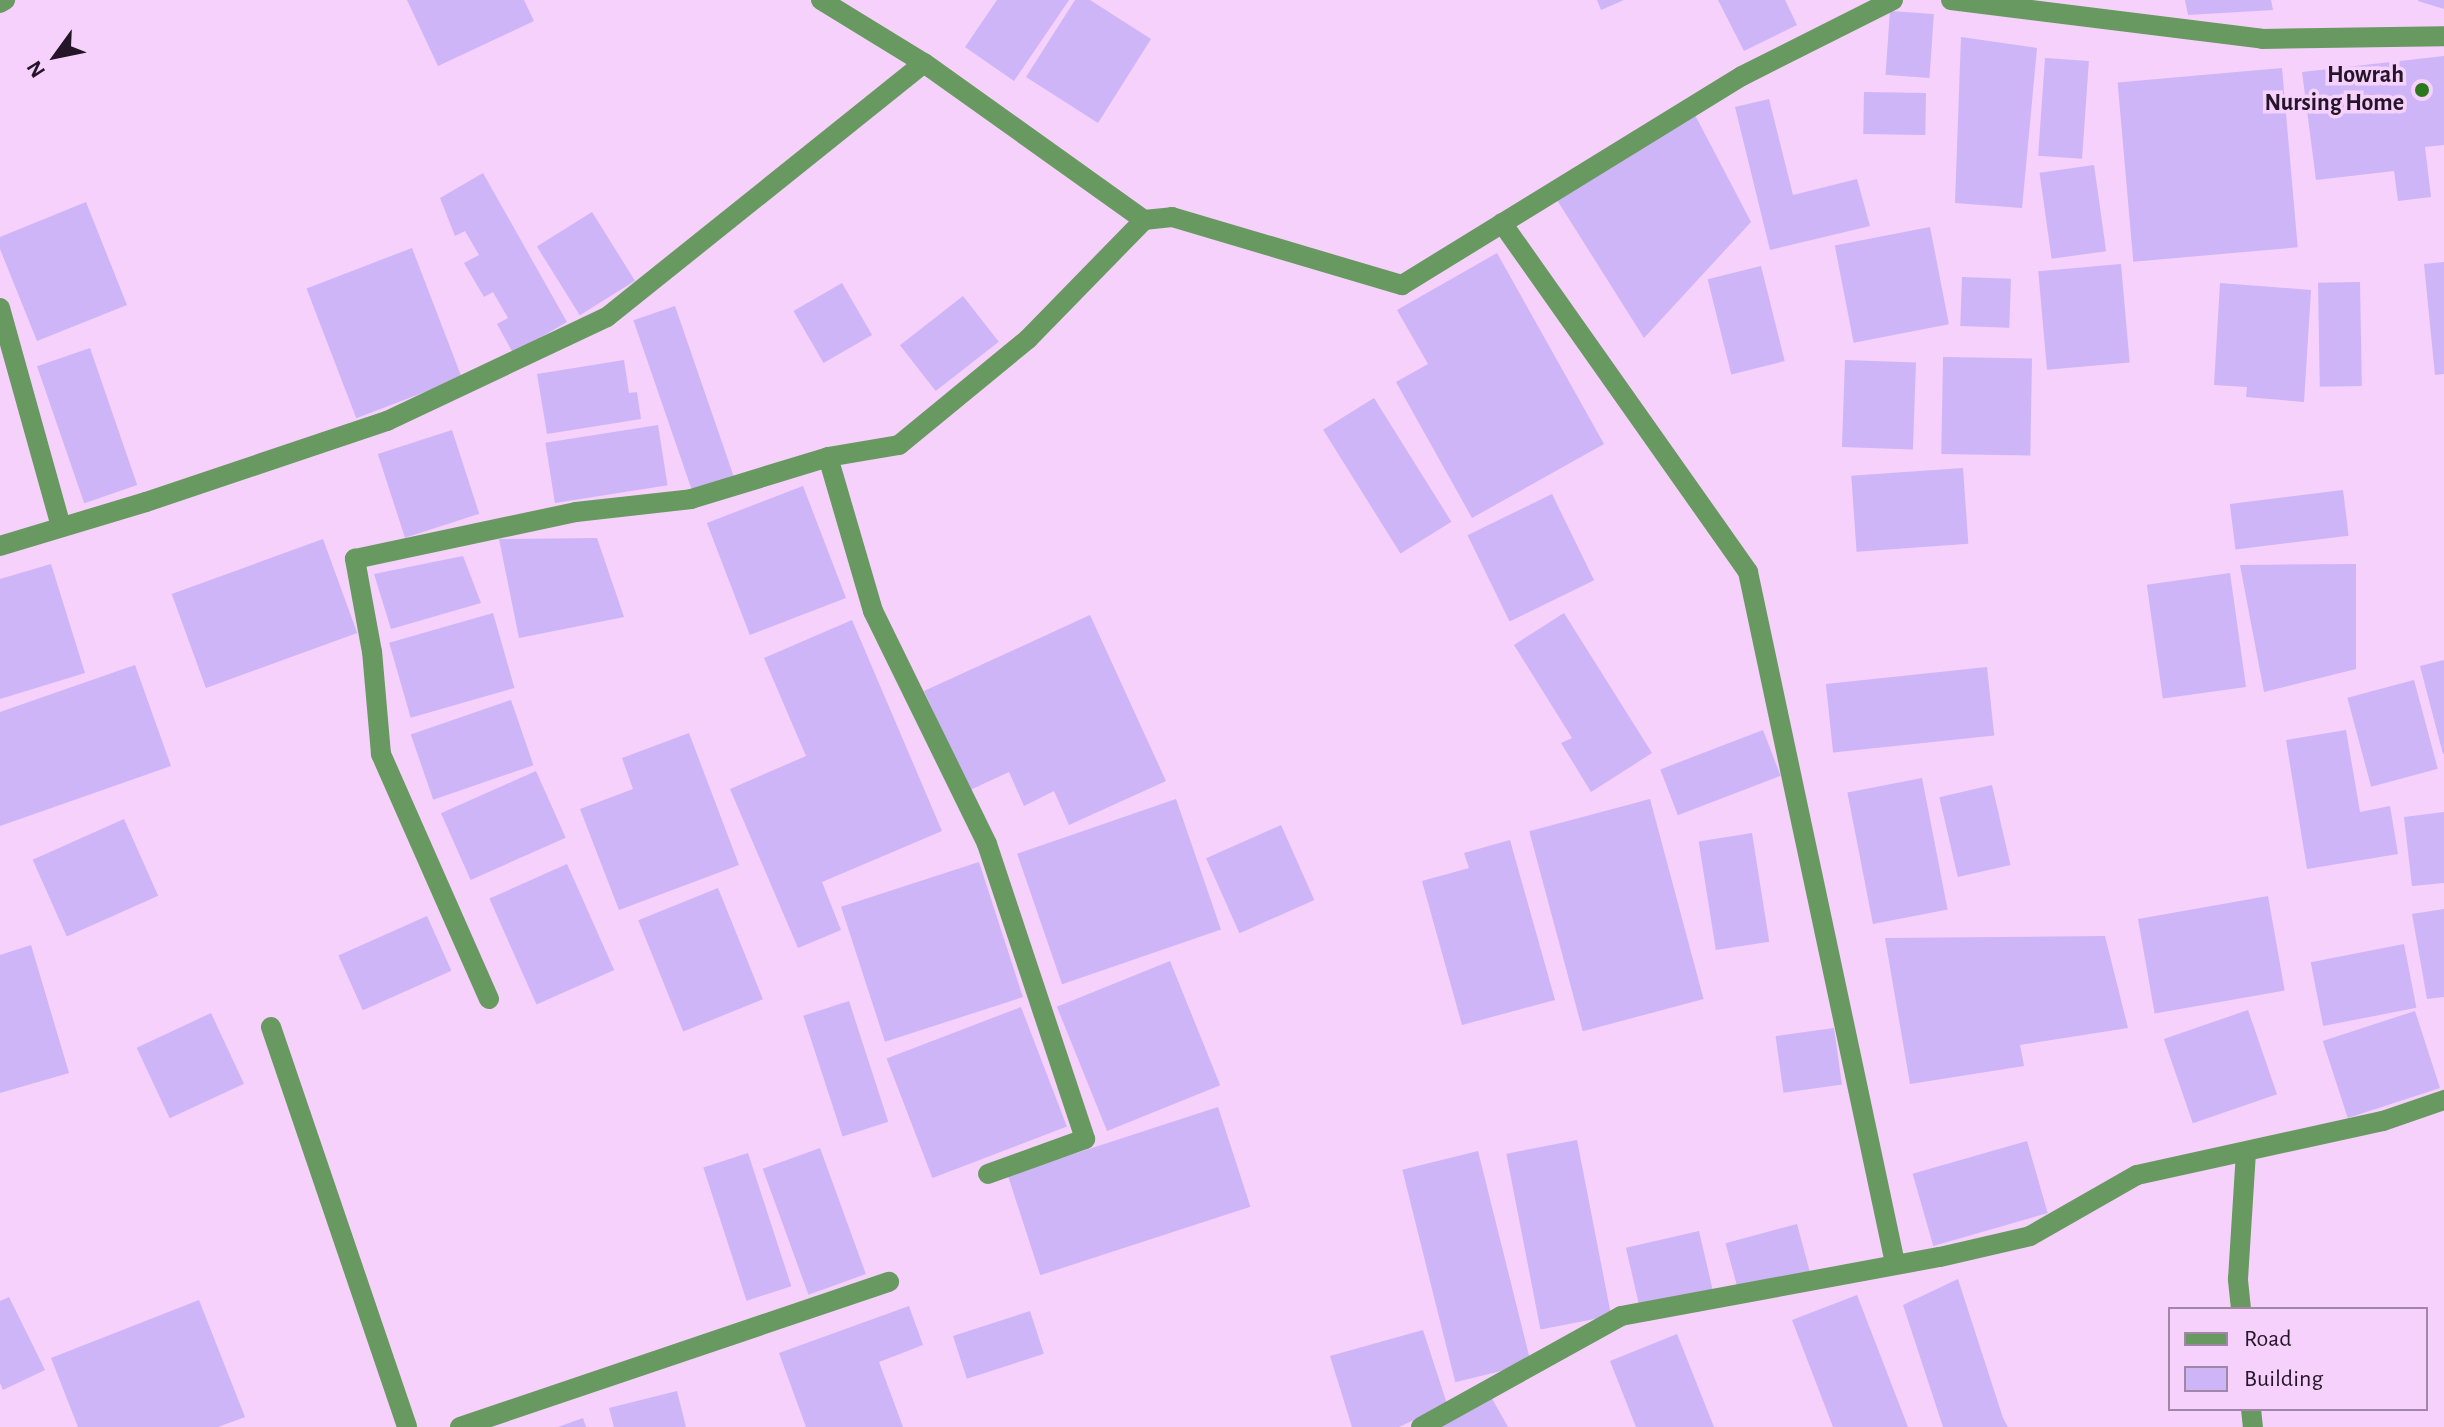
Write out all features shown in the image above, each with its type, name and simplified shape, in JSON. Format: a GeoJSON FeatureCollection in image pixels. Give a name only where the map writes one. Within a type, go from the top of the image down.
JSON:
{"type":"FeatureCollection","features":[{"type":"Feature","properties":{"kind":"street"},"geometry":{"type":"LineString","coordinates":[[0,3],[5,0]]}},
{"type":"Feature","properties":{"kind":"street"},"geometry":{"type":"LineString","coordinates":[[821,0],[924,63],[1144,220]]}},
{"type":"Feature","properties":{"kind":"street"},"geometry":{"type":"LineString","coordinates":[[489,999],[381,754],[372,652],[355,559],[576,512],[691,499],[828,457],[899,445],[1028,339],[1144,220],[1172,217],[1402,285],[1742,76],[1893,0]]}},
{"type":"Feature","properties":{"kind":"street"},"geometry":{"type":"LineString","coordinates":[[1951,0],[2262,39],[2444,36]]}},
{"type":"Feature","properties":{"kind":"street"},"geometry":{"type":"LineString","coordinates":[[0,546],[387,421],[607,317],[924,63]]}},
{"type":"Feature","properties":{"kind":"street"},"geometry":{"type":"LineString","coordinates":[[1502,223],[1748,572],[1895,1263]]}},
{"type":"Feature","properties":{"kind":"street"},"geometry":{"type":"LineString","coordinates":[[0,308],[61,527]]}},
{"type":"Feature","properties":{"kind":"street"},"geometry":{"type":"LineString","coordinates":[[828,457],[873,611],[987,844],[1085,1139],[988,1174]]}},
{"type":"Feature","properties":{"kind":"street"},"geometry":{"type":"LineString","coordinates":[[271,1027],[407,1427]]}},
{"type":"Feature","properties":{"kind":"street"},"geometry":{"type":"LineString","coordinates":[[1421,1427],[1621,1316],[1940,1257],[2030,1236],[2137,1175],[2383,1121],[2444,1100]]}},
{"type":"Feature","properties":{"kind":"street"},"geometry":{"type":"LineString","coordinates":[[2241,1307],[2238,1279],[2246,1153]]}},
{"type":"Feature","properties":{"kind":"street"},"geometry":{"type":"LineString","coordinates":[[460,1427],[889,1282]]}},
{"type":"Feature","properties":{"kind":"building"},"geometry":{"type":"Polygon","coordinates":[[[407,0],[524,0],[534,21],[438,66],[407,0]]]}},
{"type":"Feature","properties":{"kind":"building"},"geometry":{"type":"Polygon","coordinates":[[[997,0],[1069,0],[1014,81],[965,47],[997,0]]]}},
{"type":"Feature","properties":{"kind":"building"},"geometry":{"type":"Polygon","coordinates":[[[1075,0],[1090,0],[1151,39],[1098,123],[1026,77],[1075,0]]]}},
{"type":"Feature","properties":{"kind":"building"},"geometry":{"type":"Polygon","coordinates":[[[1597,0],[1624,0],[1601,10],[1597,0]]]}},
{"type":"Feature","properties":{"kind":"building"},"geometry":{"type":"Polygon","coordinates":[[[1718,0],[1785,0],[1797,25],[1744,51],[1718,0]]]}},
{"type":"Feature","properties":{"kind":"building"},"geometry":{"type":"Polygon","coordinates":[[[2185,0],[2271,0],[2273,10],[2188,15],[2185,0]]]}},
{"type":"Feature","properties":{"kind":"building"},"geometry":{"type":"Polygon","coordinates":[[[2444,0],[2444,9],[2418,1],[2444,0]]]}},
{"type":"Feature","properties":{"kind":"building"},"geometry":{"type":"Polygon","coordinates":[[[1890,11],[1934,14],[1929,78],[1886,75],[1890,11]]]}},
{"type":"Feature","properties":{"kind":"building"},"geometry":{"type":"Polygon","coordinates":[[[1961,37],[2037,48],[2022,208],[1955,203],[1961,37]]]}},
{"type":"Feature","properties":{"kind":"building"},"geometry":{"type":"Polygon","coordinates":[[[2444,56],[2444,145],[2425,147],[2431,197],[2398,201],[2394,171],[2316,180],[2302,72],[2444,56]]]}},
{"type":"Feature","properties":{"kind":"building"},"geometry":{"type":"Polygon","coordinates":[[[2045,58],[2089,61],[2082,159],[2038,156],[2045,58]]]}},
{"type":"Feature","properties":{"kind":"building"},"geometry":{"type":"Polygon","coordinates":[[[2282,68],[2298,247],[2133,262],[2118,82],[2282,68]]]}},
{"type":"Feature","properties":{"kind":"building"},"geometry":{"type":"Polygon","coordinates":[[[1864,92],[1926,93],[1925,135],[1863,134],[1864,92]]]}},
{"type":"Feature","properties":{"kind":"building"},"geometry":{"type":"Polygon","coordinates":[[[1769,99],[1793,195],[1857,179],[1870,226],[1770,250],[1735,107],[1769,99]]]}},
{"type":"Feature","properties":{"kind":"building"},"geometry":{"type":"Polygon","coordinates":[[[1695,115],[1751,222],[1644,338],[1557,200],[1695,115]]]}},
{"type":"Feature","properties":{"kind":"building"},"geometry":{"type":"Polygon","coordinates":[[[2094,165],[2106,251],[2052,259],[2040,173],[2094,165]]]}},
{"type":"Feature","properties":{"kind":"building"},"geometry":{"type":"Polygon","coordinates":[[[483,173],[567,322],[513,353],[497,324],[508,318],[493,292],[484,297],[464,263],[479,255],[465,231],[455,236],[440,198],[483,173]]]}},
{"type":"Feature","properties":{"kind":"building"},"geometry":{"type":"Polygon","coordinates":[[[86,202],[127,305],[37,341],[0,249],[0,237],[86,202]]]}},
{"type":"Feature","properties":{"kind":"building"},"geometry":{"type":"Polygon","coordinates":[[[592,212],[635,281],[580,315],[537,246],[592,212]]]}},
{"type":"Feature","properties":{"kind":"building"},"geometry":{"type":"Polygon","coordinates":[[[1930,227],[1949,324],[1854,343],[1835,246],[1930,227]]]}},
{"type":"Feature","properties":{"kind":"building"},"geometry":{"type":"Polygon","coordinates":[[[412,248],[462,378],[356,418],[307,288],[412,248]]]}},
{"type":"Feature","properties":{"kind":"building"},"geometry":{"type":"Polygon","coordinates":[[[1497,253],[1604,444],[1472,518],[1396,382],[1428,364],[1397,310],[1497,253]]]}},
{"type":"Feature","properties":{"kind":"building"},"geometry":{"type":"Polygon","coordinates":[[[2444,262],[2444,374],[2435,375],[2424,264],[2444,262]]]}},
{"type":"Feature","properties":{"kind":"building"},"geometry":{"type":"Polygon","coordinates":[[[2121,264],[2130,363],[2047,370],[2038,271],[2121,264]]]}},
{"type":"Feature","properties":{"kind":"building"},"geometry":{"type":"Polygon","coordinates":[[[1761,266],[1785,361],[1731,374],[1708,279],[1761,266]]]}},
{"type":"Feature","properties":{"kind":"building"},"geometry":{"type":"Polygon","coordinates":[[[1962,277],[2011,279],[2009,328],[1960,326],[1962,277]]]}},
{"type":"Feature","properties":{"kind":"building"},"geometry":{"type":"Polygon","coordinates":[[[2360,282],[2362,386],[2320,387],[2318,283],[2360,282]]]}},
{"type":"Feature","properties":{"kind":"building"},"geometry":{"type":"Polygon","coordinates":[[[842,283],[872,335],[824,363],[794,311],[842,283]]]}},
{"type":"Feature","properties":{"kind":"building"},"geometry":{"type":"Polygon","coordinates":[[[2220,283],[2311,290],[2304,402],[2246,397],[2247,387],[2214,385],[2220,283]]]}},
{"type":"Feature","properties":{"kind":"building"},"geometry":{"type":"Polygon","coordinates":[[[963,296],[999,342],[936,391],[900,345],[963,296]]]}},
{"type":"Feature","properties":{"kind":"building"},"geometry":{"type":"Polygon","coordinates":[[[675,306],[736,482],[694,496],[633,320],[675,306]]]}},
{"type":"Feature","properties":{"kind":"building"},"geometry":{"type":"Polygon","coordinates":[[[90,348],[137,485],[84,503],[37,366],[90,348]]]}},
{"type":"Feature","properties":{"kind":"building"},"geometry":{"type":"Polygon","coordinates":[[[1943,357],[2032,359],[2030,456],[1941,454],[1943,357]]]}},
{"type":"Feature","properties":{"kind":"building"},"geometry":{"type":"Polygon","coordinates":[[[624,360],[629,393],[637,392],[641,419],[547,434],[537,374],[624,360]]]}},
{"type":"Feature","properties":{"kind":"building"},"geometry":{"type":"Polygon","coordinates":[[[1845,360],[1916,362],[1913,449],[1842,447],[1845,360]]]}},
{"type":"Feature","properties":{"kind":"building"},"geometry":{"type":"Polygon","coordinates":[[[1374,398],[1451,522],[1400,554],[1323,430],[1374,398]]]}},
{"type":"Feature","properties":{"kind":"building"},"geometry":{"type":"Polygon","coordinates":[[[658,425],[668,485],[555,503],[545,443],[658,425]]]}},
{"type":"Feature","properties":{"kind":"building"},"geometry":{"type":"Polygon","coordinates":[[[452,430],[479,514],[405,538],[378,454],[452,430]]]}},
{"type":"Feature","properties":{"kind":"building"},"geometry":{"type":"Polygon","coordinates":[[[1963,468],[1968,544],[1857,552],[1851,476],[1963,468]]]}},
{"type":"Feature","properties":{"kind":"building"},"geometry":{"type":"Polygon","coordinates":[[[803,486],[846,598],[750,635],[707,523],[803,486]]]}},
{"type":"Feature","properties":{"kind":"building"},"geometry":{"type":"Polygon","coordinates":[[[2343,490],[2349,536],[2235,550],[2230,504],[2343,490]]]}},
{"type":"Feature","properties":{"kind":"building"},"geometry":{"type":"Polygon","coordinates":[[[1552,494],[1594,580],[1510,621],[1468,535],[1552,494]]]}},
{"type":"Feature","properties":{"kind":"building"},"geometry":{"type":"Polygon","coordinates":[[[597,538],[624,617],[519,638],[499,539],[597,538]]]}},
{"type":"Feature","properties":{"kind":"building"},"geometry":{"type":"Polygon","coordinates":[[[323,539],[357,633],[206,688],[172,594],[323,539]]]}},
{"type":"Feature","properties":{"kind":"building"},"geometry":{"type":"Polygon","coordinates":[[[463,556],[481,603],[391,629],[374,574],[463,556]]]}},
{"type":"Feature","properties":{"kind":"building"},"geometry":{"type":"Polygon","coordinates":[[[51,564],[85,673],[0,699],[0,579],[51,564]]]}},
{"type":"Feature","properties":{"kind":"building"},"geometry":{"type":"Polygon","coordinates":[[[2356,564],[2356,669],[2264,692],[2240,565],[2356,564]]]}},
{"type":"Feature","properties":{"kind":"building"},"geometry":{"type":"Polygon","coordinates":[[[2230,573],[2246,687],[2163,699],[2147,585],[2230,573]]]}},
{"type":"Feature","properties":{"kind":"building"},"geometry":{"type":"Polygon","coordinates":[[[493,613],[514,688],[411,718],[389,643],[493,613]]]}},
{"type":"Feature","properties":{"kind":"building"},"geometry":{"type":"Polygon","coordinates":[[[1564,613],[1652,753],[1591,792],[1561,743],[1572,738],[1514,645],[1564,613]]]}},
{"type":"Feature","properties":{"kind":"building"},"geometry":{"type":"Polygon","coordinates":[[[1090,615],[1166,781],[1069,825],[1054,791],[1024,806],[1009,772],[970,790],[924,691],[1090,615]]]}},
{"type":"Feature","properties":{"kind":"building"},"geometry":{"type":"Polygon","coordinates":[[[852,620],[942,831],[822,882],[841,930],[798,948],[730,789],[806,756],[764,658],[852,620]]]}},
{"type":"Feature","properties":{"kind":"building"},"geometry":{"type":"Polygon","coordinates":[[[2444,660],[2444,754],[2443,754],[2420,666],[2444,660]]]}},
{"type":"Feature","properties":{"kind":"building"},"geometry":{"type":"Polygon","coordinates":[[[135,665],[171,766],[0,826],[0,712],[135,665]]]}},
{"type":"Feature","properties":{"kind":"building"},"geometry":{"type":"Polygon","coordinates":[[[1987,667],[1994,736],[1833,753],[1826,684],[1987,667]]]}},
{"type":"Feature","properties":{"kind":"building"},"geometry":{"type":"Polygon","coordinates":[[[2414,680],[2438,769],[2371,787],[2347,698],[2414,680]]]}},
{"type":"Feature","properties":{"kind":"building"},"geometry":{"type":"Polygon","coordinates":[[[511,700],[533,765],[433,800],[411,735],[511,700]]]}},
{"type":"Feature","properties":{"kind":"building"},"geometry":{"type":"Polygon","coordinates":[[[1763,730],[1781,776],[1678,815],[1660,769],[1763,730]]]}},
{"type":"Feature","properties":{"kind":"building"},"geometry":{"type":"Polygon","coordinates":[[[2346,730],[2360,812],[2390,806],[2398,854],[2307,869],[2286,740],[2346,730]]]}},
{"type":"Feature","properties":{"kind":"building"},"geometry":{"type":"Polygon","coordinates":[[[689,733],[739,865],[619,910],[580,809],[633,789],[622,758],[689,733]]]}},
{"type":"Feature","properties":{"kind":"building"},"geometry":{"type":"Polygon","coordinates":[[[536,771],[566,838],[471,880],[441,813],[536,771]]]}},
{"type":"Feature","properties":{"kind":"building"},"geometry":{"type":"Polygon","coordinates":[[[1922,778],[1948,910],[1873,924],[1847,793],[1922,778]]]}},
{"type":"Feature","properties":{"kind":"building"},"geometry":{"type":"Polygon","coordinates":[[[1992,785],[2010,865],[1958,877],[1939,797],[1992,785]]]}},
{"type":"Feature","properties":{"kind":"building"},"geometry":{"type":"Polygon","coordinates":[[[1176,799],[1221,929],[1062,984],[1017,854],[1176,799]]]}},
{"type":"Feature","properties":{"kind":"building"},"geometry":{"type":"Polygon","coordinates":[[[1650,799],[1704,999],[1583,1031],[1529,831],[1650,799]]]}},
{"type":"Feature","properties":{"kind":"building"},"geometry":{"type":"Polygon","coordinates":[[[2444,812],[2444,883],[2412,886],[2404,817],[2444,812]]]}},
{"type":"Feature","properties":{"kind":"building"},"geometry":{"type":"Polygon","coordinates":[[[124,819],[158,896],[67,936],[33,860],[124,819]]]}},
{"type":"Feature","properties":{"kind":"building"},"geometry":{"type":"Polygon","coordinates":[[[1281,825],[1314,900],[1239,933],[1206,858],[1281,825]]]}},
{"type":"Feature","properties":{"kind":"building"},"geometry":{"type":"Polygon","coordinates":[[[1752,833],[1769,942],[1716,950],[1699,841],[1752,833]]]}},
{"type":"Feature","properties":{"kind":"building"},"geometry":{"type":"Polygon","coordinates":[[[1510,840],[1555,1000],[1462,1025],[1422,881],[1469,868],[1464,853],[1510,840]]]}},
{"type":"Feature","properties":{"kind":"building"},"geometry":{"type":"Polygon","coordinates":[[[979,862],[1023,997],[885,1042],[841,907],[979,862]]]}},
{"type":"Feature","properties":{"kind":"building"},"geometry":{"type":"Polygon","coordinates":[[[567,864],[614,970],[537,1005],[489,899],[567,864]]]}},
{"type":"Feature","properties":{"kind":"building"},"geometry":{"type":"Polygon","coordinates":[[[718,888],[763,999],[683,1031],[638,920],[718,888]]]}},
{"type":"Feature","properties":{"kind":"building"},"geometry":{"type":"Polygon","coordinates":[[[2268,896],[2285,991],[2155,1013],[2138,919],[2268,896]]]}},
{"type":"Feature","properties":{"kind":"building"},"geometry":{"type":"Polygon","coordinates":[[[2444,909],[2444,997],[2427,999],[2412,914],[2444,909]]]}},
{"type":"Feature","properties":{"kind":"building"},"geometry":{"type":"Polygon","coordinates":[[[427,916],[451,971],[363,1010],[338,955],[427,916]]]}},
{"type":"Feature","properties":{"kind":"building"},"geometry":{"type":"Polygon","coordinates":[[[2105,936],[2128,1028],[2020,1045],[2024,1066],[1910,1084],[1885,938],[2105,936]]]}},
{"type":"Feature","properties":{"kind":"building"},"geometry":{"type":"Polygon","coordinates":[[[2404,944],[2416,1008],[2323,1026],[2311,962],[2404,944]]]}},
{"type":"Feature","properties":{"kind":"building"},"geometry":{"type":"Polygon","coordinates":[[[31,945],[69,1073],[0,1093],[0,955],[31,945]]]}},
{"type":"Feature","properties":{"kind":"building"},"geometry":{"type":"Polygon","coordinates":[[[1170,961],[1220,1085],[1107,1131],[1057,1007],[1170,961]]]}},
{"type":"Feature","properties":{"kind":"building"},"geometry":{"type":"Polygon","coordinates":[[[849,1001],[888,1122],[843,1137],[803,1016],[849,1001]]]}},
{"type":"Feature","properties":{"kind":"building"},"geometry":{"type":"Polygon","coordinates":[[[1021,1007],[1067,1126],[932,1178],[887,1059],[1021,1007]]]}},
{"type":"Feature","properties":{"kind":"building"},"geometry":{"type":"Polygon","coordinates":[[[2248,1010],[2277,1094],[2193,1123],[2164,1039],[2248,1010]]]}},
{"type":"Feature","properties":{"kind":"building"},"geometry":{"type":"Polygon","coordinates":[[[2415,1011],[2440,1088],[2348,1118],[2323,1041],[2415,1011]]]}},
{"type":"Feature","properties":{"kind":"building"},"geometry":{"type":"Polygon","coordinates":[[[211,1013],[244,1084],[170,1118],[137,1048],[211,1013]]]}},
{"type":"Feature","properties":{"kind":"building"},"geometry":{"type":"Polygon","coordinates":[[[1834,1028],[1842,1084],[1784,1093],[1776,1036],[1834,1028]]]}},
{"type":"Feature","properties":{"kind":"building"},"geometry":{"type":"Polygon","coordinates":[[[1218,1107],[1250,1207],[1040,1275],[1008,1175],[1218,1107]]]}},
{"type":"Feature","properties":{"kind":"building"},"geometry":{"type":"Polygon","coordinates":[[[1577,1140],[1611,1316],[1540,1329],[1506,1154],[1577,1140]]]}},
{"type":"Feature","properties":{"kind":"building"},"geometry":{"type":"Polygon","coordinates":[[[2027,1141],[2048,1213],[1933,1246],[1913,1174],[2027,1141]]]}},
{"type":"Feature","properties":{"kind":"building"},"geometry":{"type":"Polygon","coordinates":[[[820,1148],[866,1274],[809,1295],[763,1169],[820,1148]]]}},
{"type":"Feature","properties":{"kind":"building"},"geometry":{"type":"Polygon","coordinates":[[[1478,1151],[1531,1363],[1455,1382],[1402,1170],[1478,1151]]]}},
{"type":"Feature","properties":{"kind":"building"},"geometry":{"type":"Polygon","coordinates":[[[748,1153],[791,1286],[747,1301],[703,1168],[748,1153]]]}},
{"type":"Feature","properties":{"kind":"building"},"geometry":{"type":"Polygon","coordinates":[[[1797,1224],[1810,1271],[1738,1290],[1726,1243],[1797,1224]]]}},
{"type":"Feature","properties":{"kind":"building"},"geometry":{"type":"Polygon","coordinates":[[[1699,1231],[1714,1296],[1641,1313],[1626,1248],[1699,1231]]]}},
{"type":"Feature","properties":{"kind":"building"},"geometry":{"type":"Polygon","coordinates":[[[1958,1279],[2008,1427],[1943,1427],[1903,1305],[1958,1279]]]}},
{"type":"Feature","properties":{"kind":"building"},"geometry":{"type":"Polygon","coordinates":[[[1857,1295],[1908,1427],[1833,1427],[1792,1320],[1857,1295]]]}},
{"type":"Feature","properties":{"kind":"building"},"geometry":{"type":"Polygon","coordinates":[[[9,1297],[45,1370],[3,1390],[0,1383],[0,1301],[9,1297]]]}},
{"type":"Feature","properties":{"kind":"building"},"geometry":{"type":"Polygon","coordinates":[[[199,1300],[245,1417],[218,1427],[78,1427],[51,1358],[199,1300]]]}},
{"type":"Feature","properties":{"kind":"building"},"geometry":{"type":"Polygon","coordinates":[[[909,1306],[923,1345],[879,1362],[903,1427],[806,1427],[779,1353],[909,1306]]]}},
{"type":"Feature","properties":{"kind":"building"},"geometry":{"type":"Polygon","coordinates":[[[1030,1311],[1044,1354],[967,1379],[953,1336],[1030,1311]]]}},
{"type":"Feature","properties":{"kind":"building"},"geometry":{"type":"Polygon","coordinates":[[[1423,1330],[1447,1404],[1399,1427],[1352,1427],[1330,1356],[1423,1330]]]}},
{"type":"Feature","properties":{"kind":"building"},"geometry":{"type":"Polygon","coordinates":[[[1677,1334],[1714,1427],[1636,1427],[1610,1361],[1677,1334]]]}},
{"type":"Feature","properties":{"kind":"building"},"geometry":{"type":"Polygon","coordinates":[[[677,1391],[686,1427],[614,1427],[609,1408],[677,1391]]]}},
{"type":"Feature","properties":{"kind":"building"},"geometry":{"type":"Polygon","coordinates":[[[1490,1395],[1508,1427],[1434,1427],[1490,1395]]]}},
{"type":"Feature","properties":{"kind":"building"},"geometry":{"type":"Polygon","coordinates":[[[583,1418],[586,1427],[558,1427],[583,1418]]]}},
{"type":"Feature","properties":{"kind":"place","name":"Howrah Nursing Home"},"geometry":{"type":"Point","coordinates":[2422,90]}}]}
